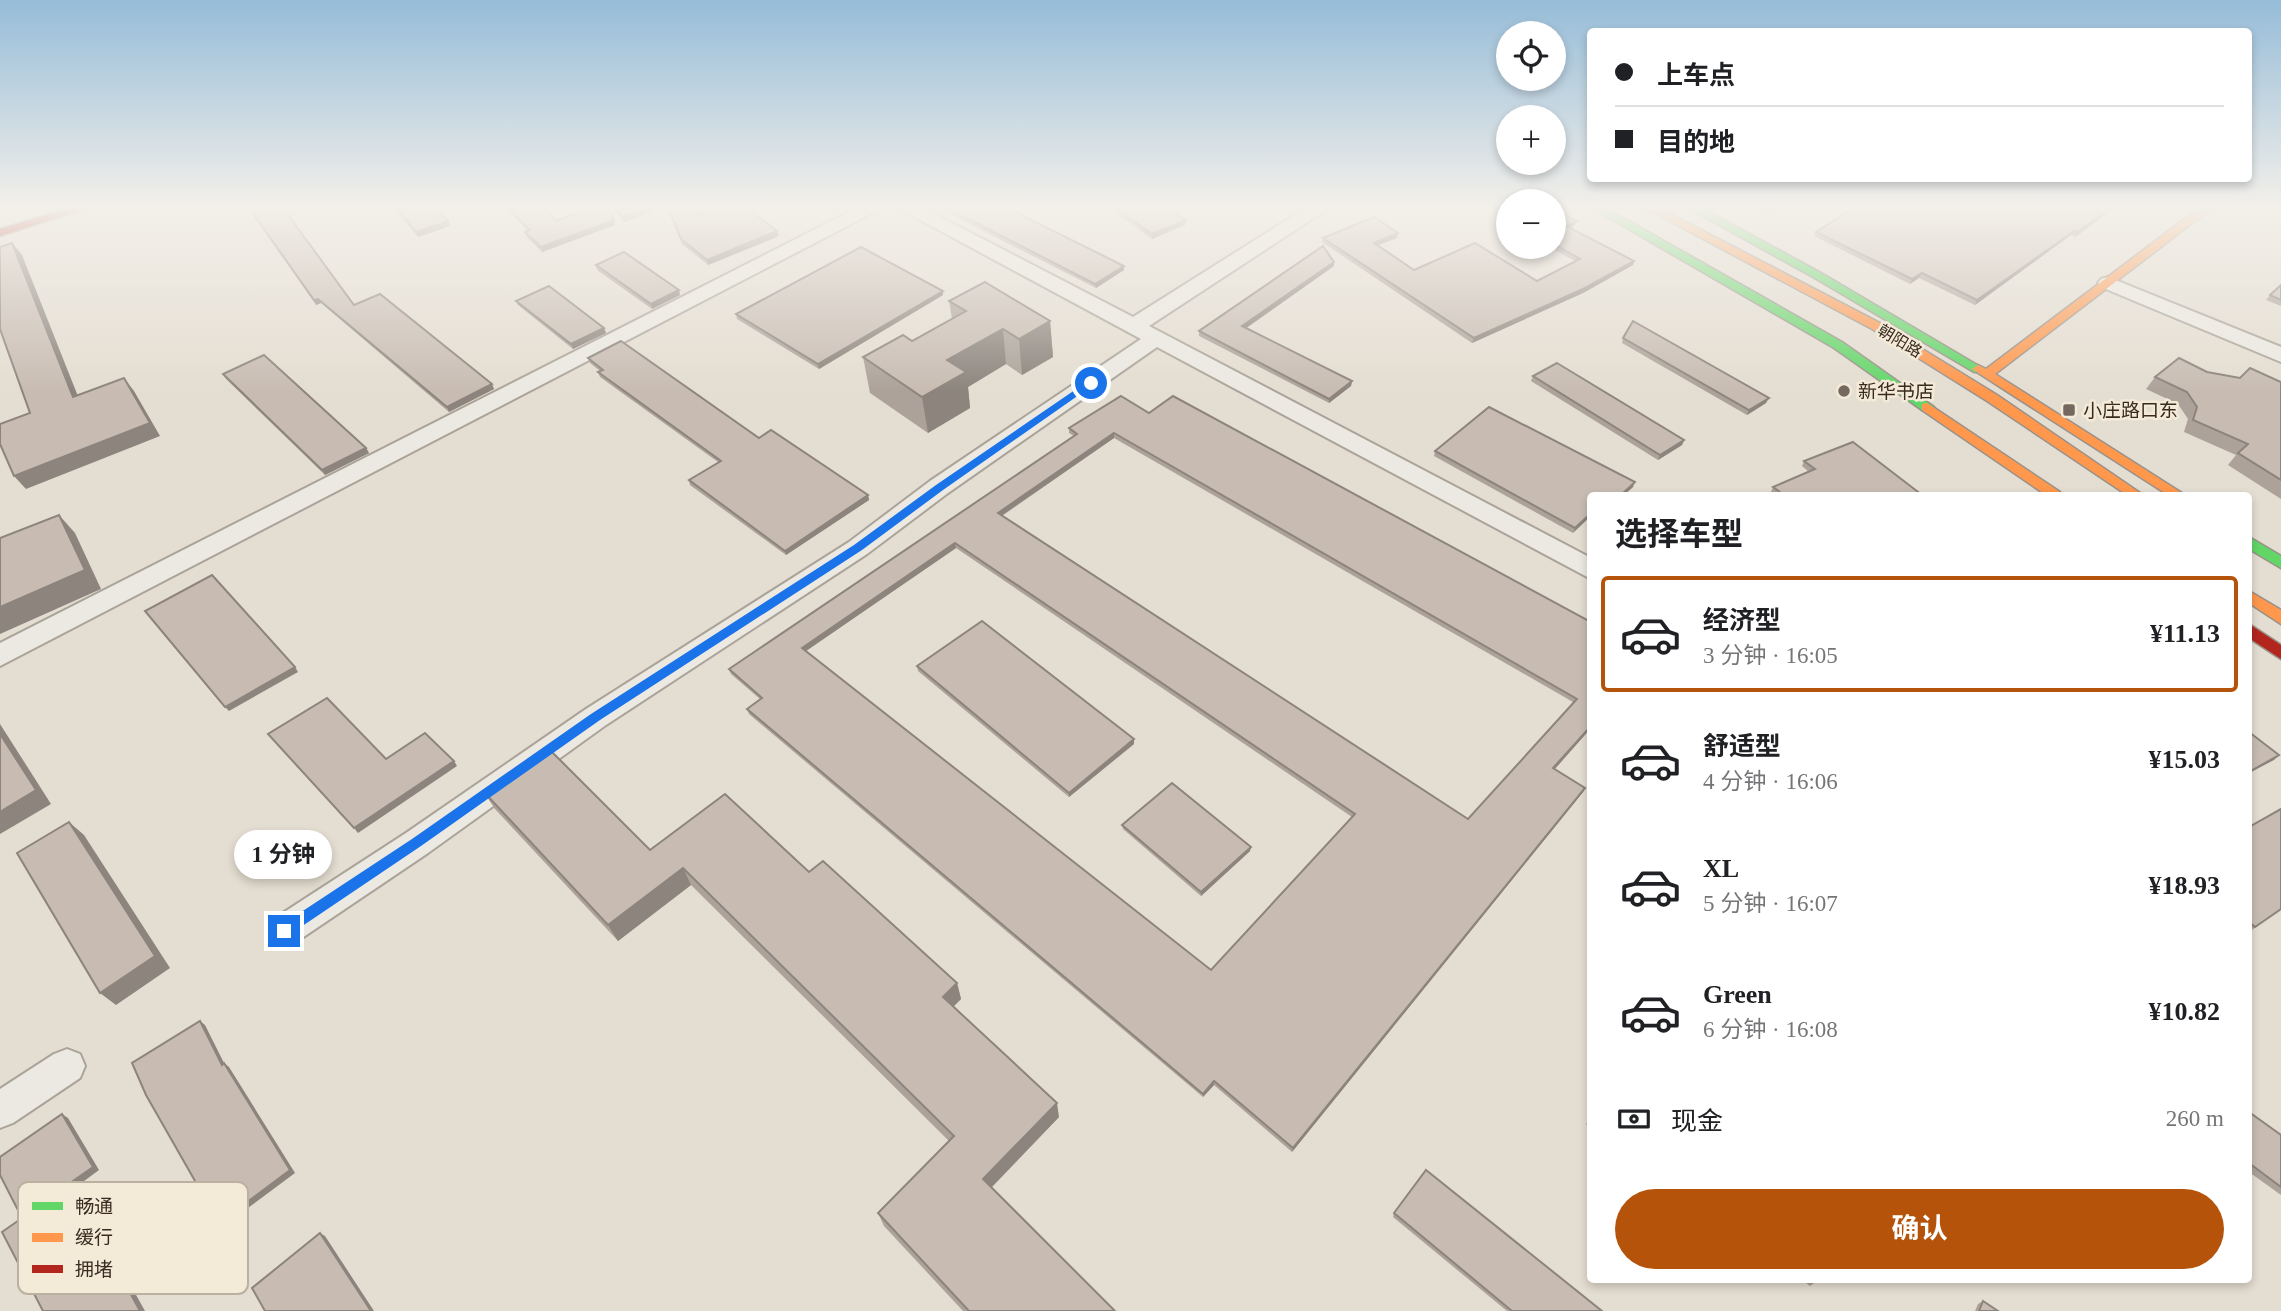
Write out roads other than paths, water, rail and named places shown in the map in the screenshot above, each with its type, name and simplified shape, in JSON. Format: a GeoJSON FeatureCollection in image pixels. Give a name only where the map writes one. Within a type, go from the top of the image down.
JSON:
{"type":"FeatureCollection","features":[{"type":"Feature","properties":{"kind":"main road","name":"朝阳路"},"geometry":{"type":"LineString","coordinates":[[1708,269],[1838,345],[2051,492]]}},
{"type":"Feature","properties":{"kind":"main road","name":"朝阳路"},"geometry":{"type":"LineString","coordinates":[[1741,269],[1859,334],[1940,385]]}},
{"type":"Feature","properties":{"kind":"main road","name":"朝阳路"},"geometry":{"type":"LineString","coordinates":[[1767,269],[1876,326],[1992,398],[2132,492]]}},
{"type":"Feature","properties":{"kind":"main road","name":"朝阳路"},"geometry":{"type":"LineString","coordinates":[[1806,269],[1989,373],[2173,492]]}},
{"type":"Feature","properties":{"kind":"main road"},"geometry":{"type":"LineString","coordinates":[[1989,373],[2126,269]]}},
{"type":"Feature","properties":{"kind":"main road"},"geometry":{"type":"LineString","coordinates":[[1838,345],[1894,317]]}},
{"type":"Feature","properties":{"kind":"main road"},"geometry":{"type":"LineString","coordinates":[[2252,544],[2281,563]]}},
{"type":"Feature","properties":{"kind":"main road"},"geometry":{"type":"LineString","coordinates":[[2252,598],[2281,618]]}},
{"type":"Feature","properties":{"kind":"main road"},"geometry":{"type":"LineString","coordinates":[[2252,632],[2281,653]]}},
{"type":"Feature","properties":{"kind":"street"},"geometry":{"type":"LineString","coordinates":[[0,655],[754,269]]}},
{"type":"Feature","properties":{"kind":"street"},"geometry":{"type":"LineString","coordinates":[[1024,269],[1587,568]]}},
{"type":"Feature","properties":{"kind":"street"},"geometry":{"type":"LineString","coordinates":[[284,931],[596,717],[858,548],[1145,332],[1234,269]]}},
{"type":"Feature","properties":{"kind":"street"},"geometry":{"type":"LineString","coordinates":[[2108,283],[2281,355]]}},
{"type":"Feature","properties":{"kind":"street"},"geometry":{"type":"LineString","coordinates":[[0,1110],[67,1066]]}},
{"type":"Feature","properties":{"kind":"place","name":"新华书店"},"geometry":{"type":"Point","coordinates":[1844,391]}},
{"type":"Feature","properties":{"kind":"place","name":"小庄路口东"},"geometry":{"type":"Point","coordinates":[2069,410]}}]}
